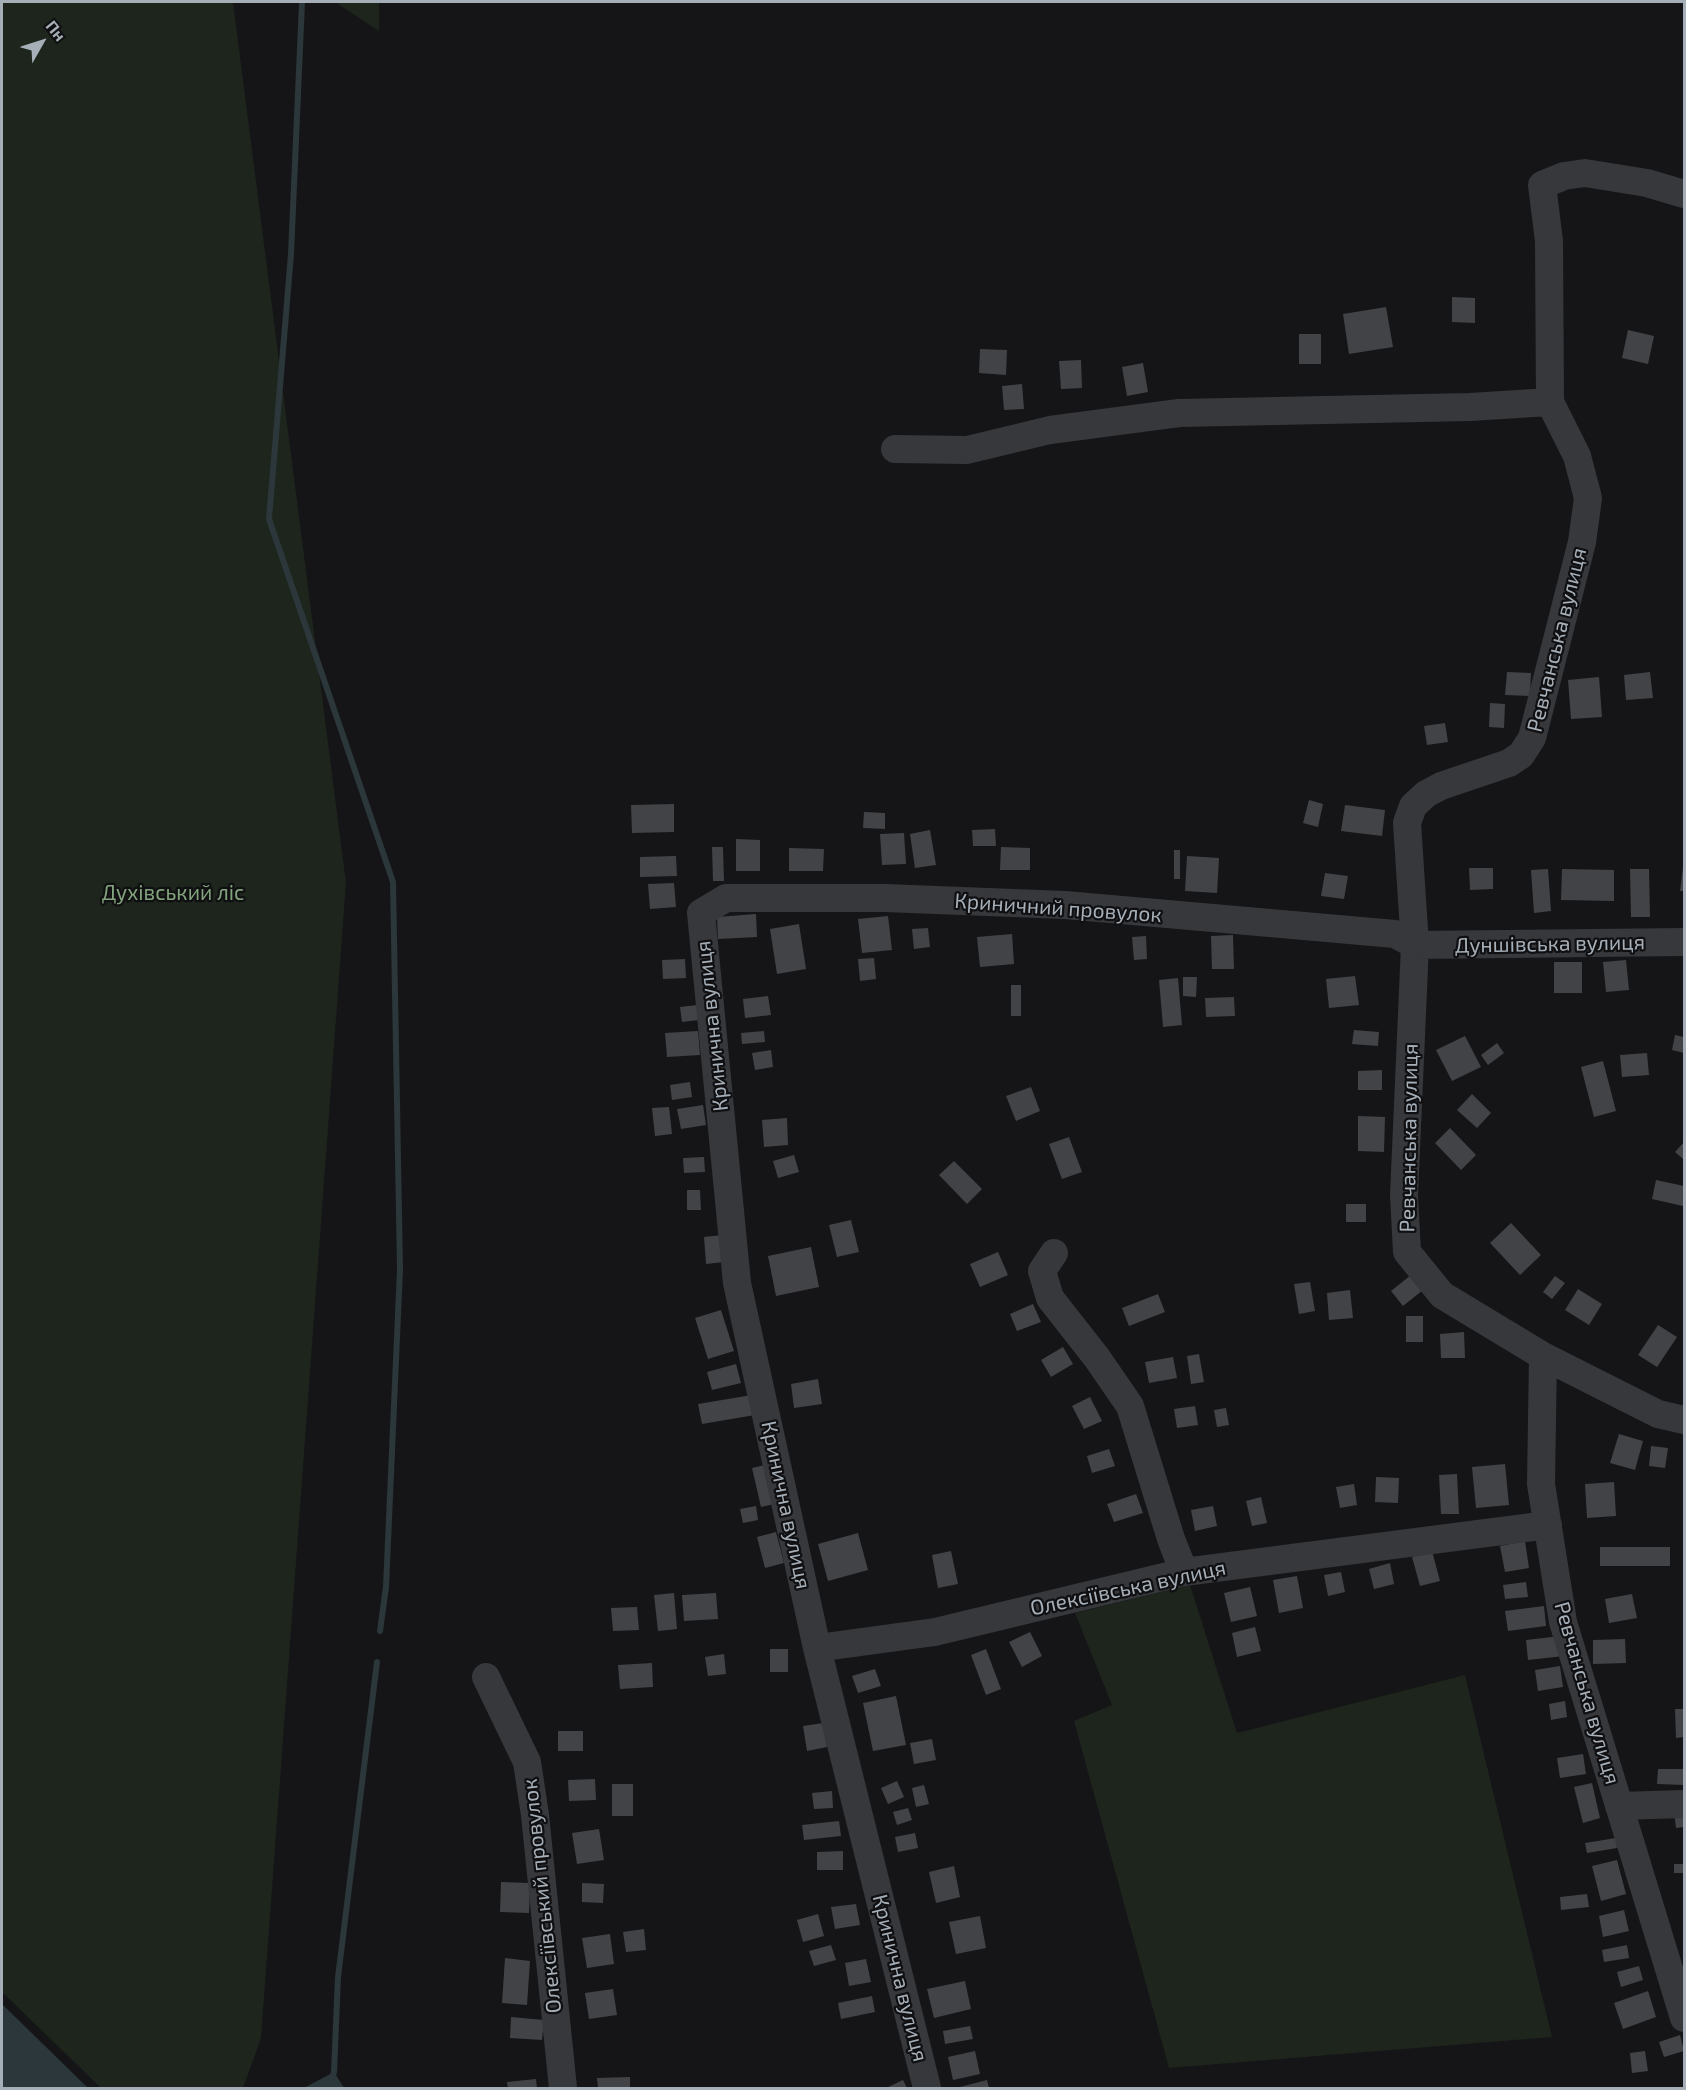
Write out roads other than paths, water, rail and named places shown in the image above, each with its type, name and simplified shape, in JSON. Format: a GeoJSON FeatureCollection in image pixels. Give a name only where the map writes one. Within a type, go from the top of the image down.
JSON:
{"type":"FeatureCollection","features":[{"type":"Feature","properties":{"kind":"street"},"geometry":{"type":"LineString","coordinates":[[895,449],[967,450],[1050,430],[1179,413],[1550,402],[1549,241],[1542,185],[1564,176],[1585,173],[1647,183],[1684,194]]}},
{"type":"Feature","properties":{"kind":"street","name":"Ревчанська вулиця"},"geometry":{"type":"LineString","coordinates":[[1550,402],[1577,456],[1588,498],[1582,542],[1533,738],[1521,755],[1509,763],[1441,786],[1426,794],[1413,806],[1407,823],[1416,945],[1404,1195],[1407,1252],[1442,1295],[1543,1356],[1541,1484],[1563,1622],[1684,2018]]}},
{"type":"Feature","properties":{"kind":"street","name":"Криничний провулок"},"geometry":{"type":"LineString","coordinates":[[700,913],[726,898],[885,898],[1065,905],[1395,934],[1416,945]]}},
{"type":"Feature","properties":{"kind":"street","name":"Кринична вулиця"},"geometry":{"type":"LineString","coordinates":[[700,913],[737,1283],[817,1648],[927,2088]]}},
{"type":"Feature","properties":{"kind":"street","name":"Дуншівська вулиця"},"geometry":{"type":"LineString","coordinates":[[1416,945],[1684,942]]}},
{"type":"Feature","properties":{"kind":"street"},"geometry":{"type":"LineString","coordinates":[[1054,1253],[1042,1270],[1050,1298],[1097,1358],[1130,1407],[1171,1539],[1184,1572]]}},
{"type":"Feature","properties":{"kind":"street"},"geometry":{"type":"LineString","coordinates":[[1543,1356],[1658,1414],[1684,1420]]}},
{"type":"Feature","properties":{"kind":"street","name":"Олексіївська вулиця"},"geometry":{"type":"LineString","coordinates":[[817,1648],[935,1632],[1184,1572],[1548,1525]]}},
{"type":"Feature","properties":{"kind":"street","name":"Олексіївський провулок"},"geometry":{"type":"LineString","coordinates":[[486,1677],[527,1762],[535,1815],[563,2088]]}},
{"type":"Feature","properties":{"kind":"street"},"geometry":{"type":"LineString","coordinates":[[1619,1806],[1684,1804]]}},
{"type":"Feature","properties":{"kind":"waterway"},"geometry":{"type":"LineString","coordinates":[[302,2],[291,254],[269,519],[393,882],[400,1269],[386,1587],[380,1631]]}},
{"type":"Feature","properties":{"kind":"waterway"},"geometry":{"type":"LineString","coordinates":[[330,2088],[334,2072],[338,1977],[377,1662]]}},
{"type":"Feature","properties":{"kind":"park label","name":"Духівський ліс"},"geometry":{"type":"Point","coordinates":[173,893]}}]}
